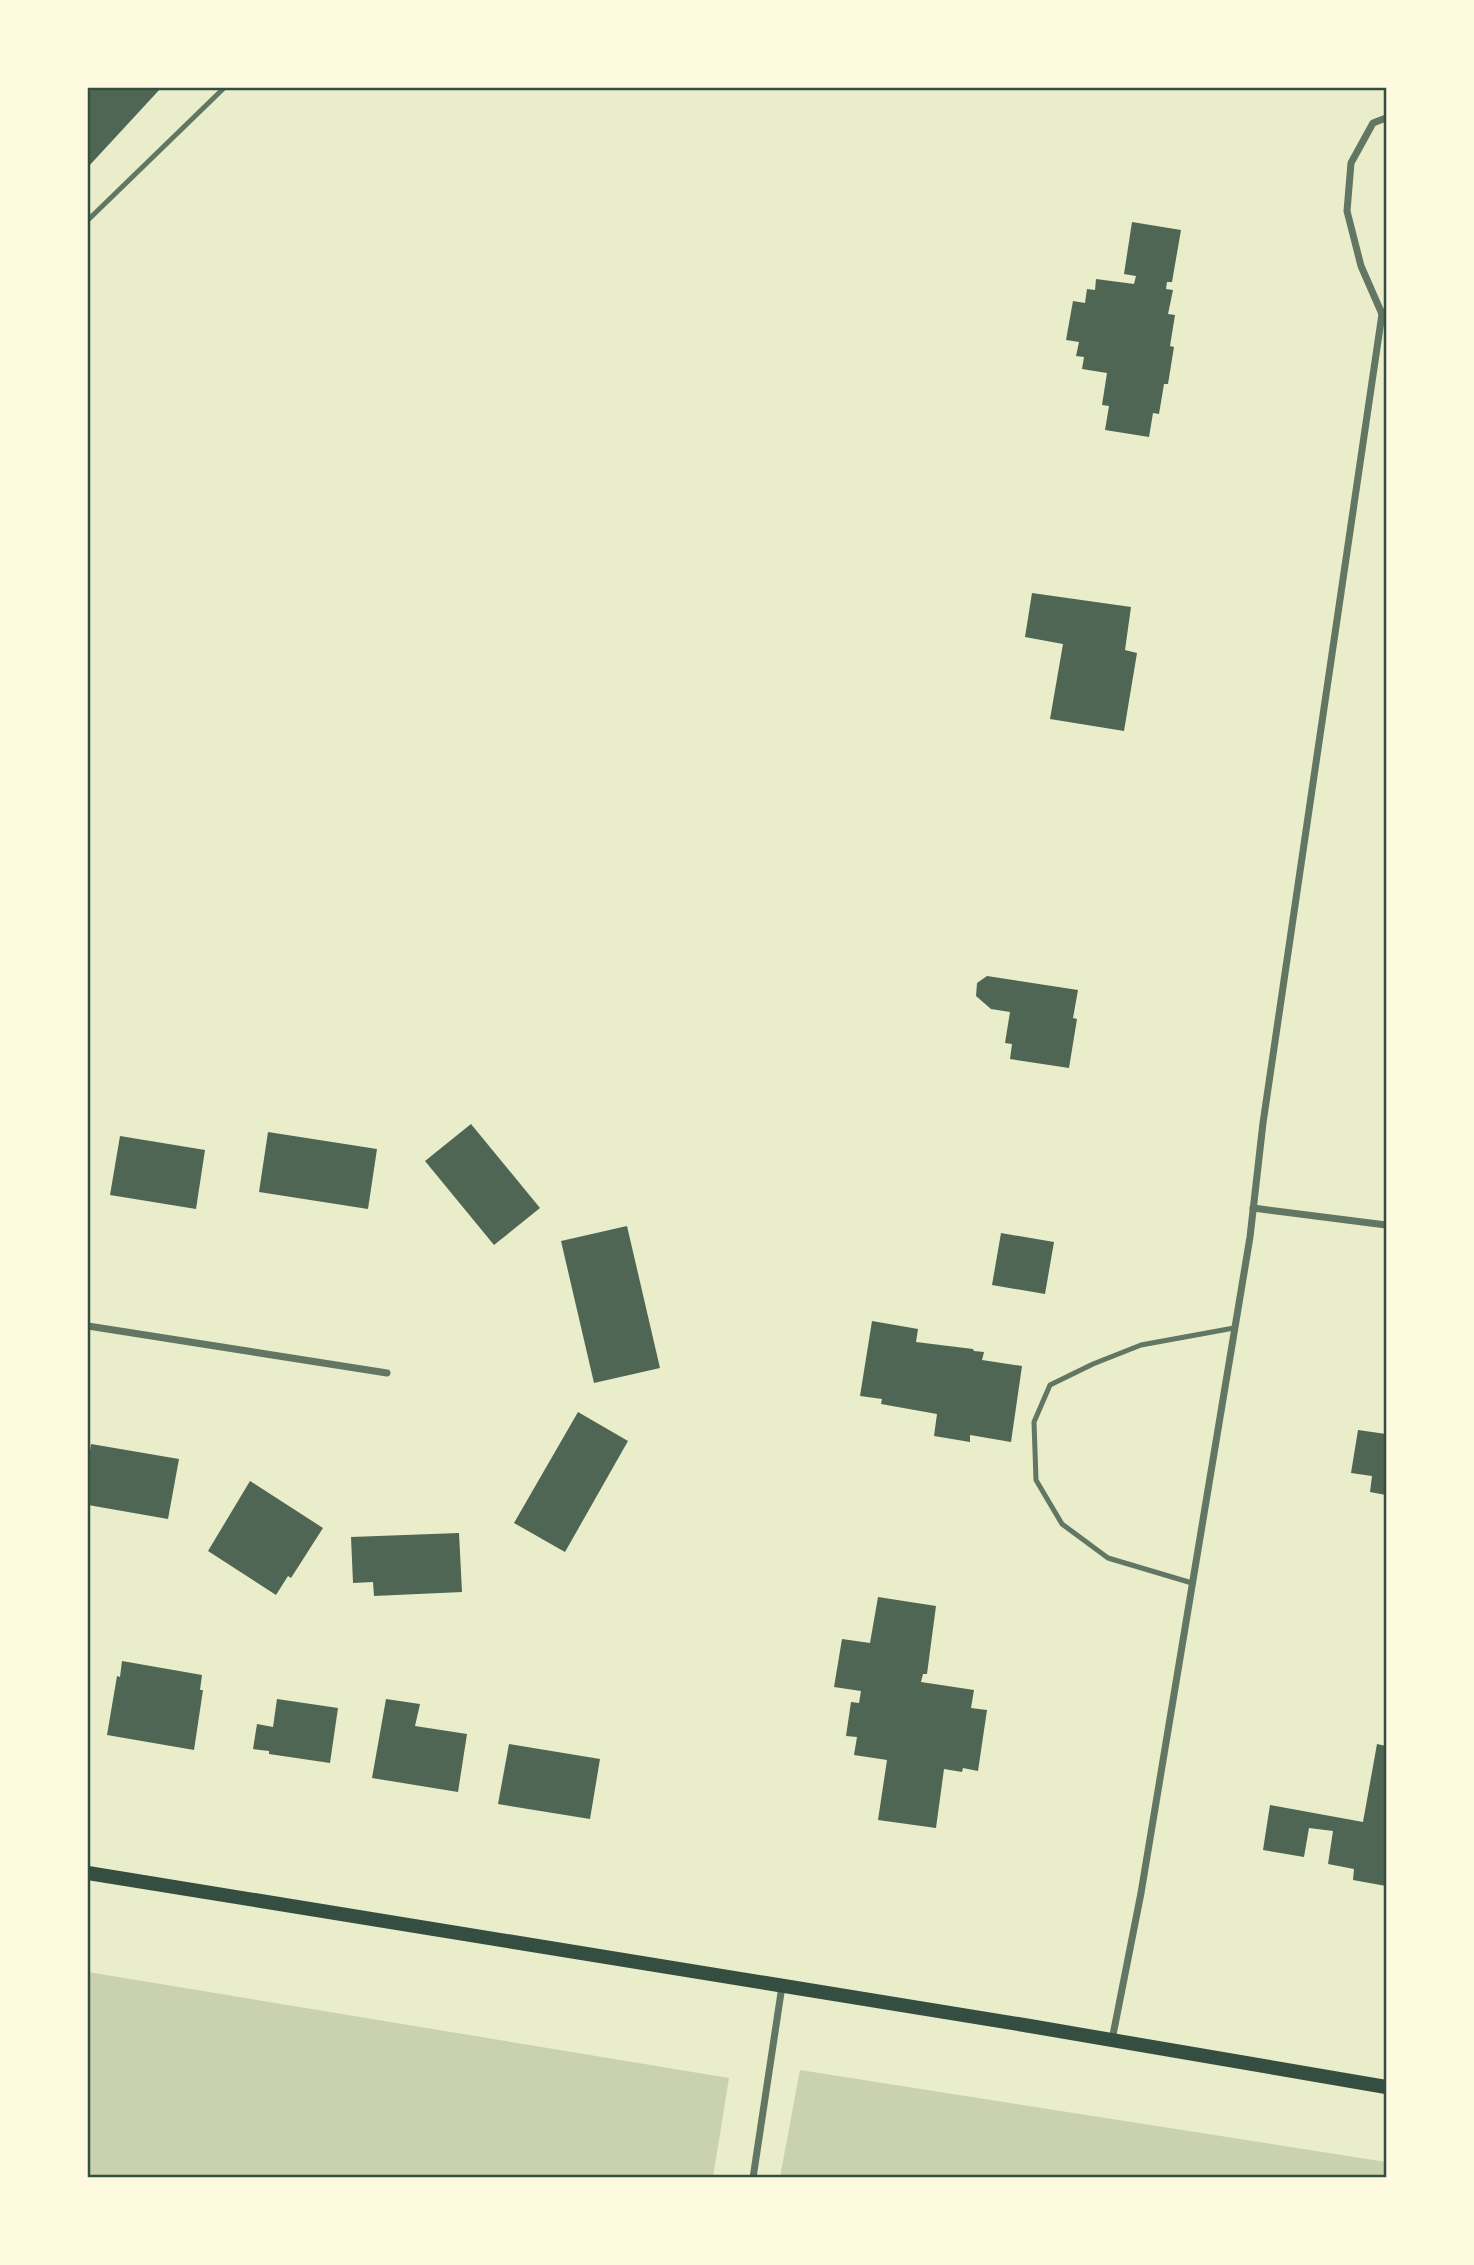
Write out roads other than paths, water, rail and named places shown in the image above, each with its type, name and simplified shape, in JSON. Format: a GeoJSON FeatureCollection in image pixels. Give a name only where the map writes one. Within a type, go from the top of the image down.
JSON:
{"type":"FeatureCollection","features":[{"type":"Feature","properties":{"kind":"main road"},"geometry":{"type":"LineString","coordinates":[[88,1874],[1387,2087]]}},
{"type":"Feature","properties":{"kind":"street"},"geometry":{"type":"LineString","coordinates":[[1112,2040],[1141,1893],[1253,1208],[1267,1095],[1384,313],[1361,266],[1347,211],[1351,163],[1373,123],[1387,118]]}},
{"type":"Feature","properties":{"kind":"street"},"geometry":{"type":"LineString","coordinates":[[1253,1208],[1387,1226]]}},
{"type":"Feature","properties":{"kind":"street"},"geometry":{"type":"LineString","coordinates":[[88,1326],[387,1373]]}},
{"type":"Feature","properties":{"kind":"street"},"geometry":{"type":"LineString","coordinates":[[753,2178],[782,1986]]}},
{"type":"Feature","properties":{"kind":"lane"},"geometry":{"type":"LineString","coordinates":[[88,220],[224,88]]}},
{"type":"Feature","properties":{"kind":"lane"},"geometry":{"type":"LineString","coordinates":[[1192,1583],[1108,1558],[1062,1524],[1036,1480],[1034,1422],[1051,1385],[1093,1364],[1141,1345],[1234,1328]]}}]}
